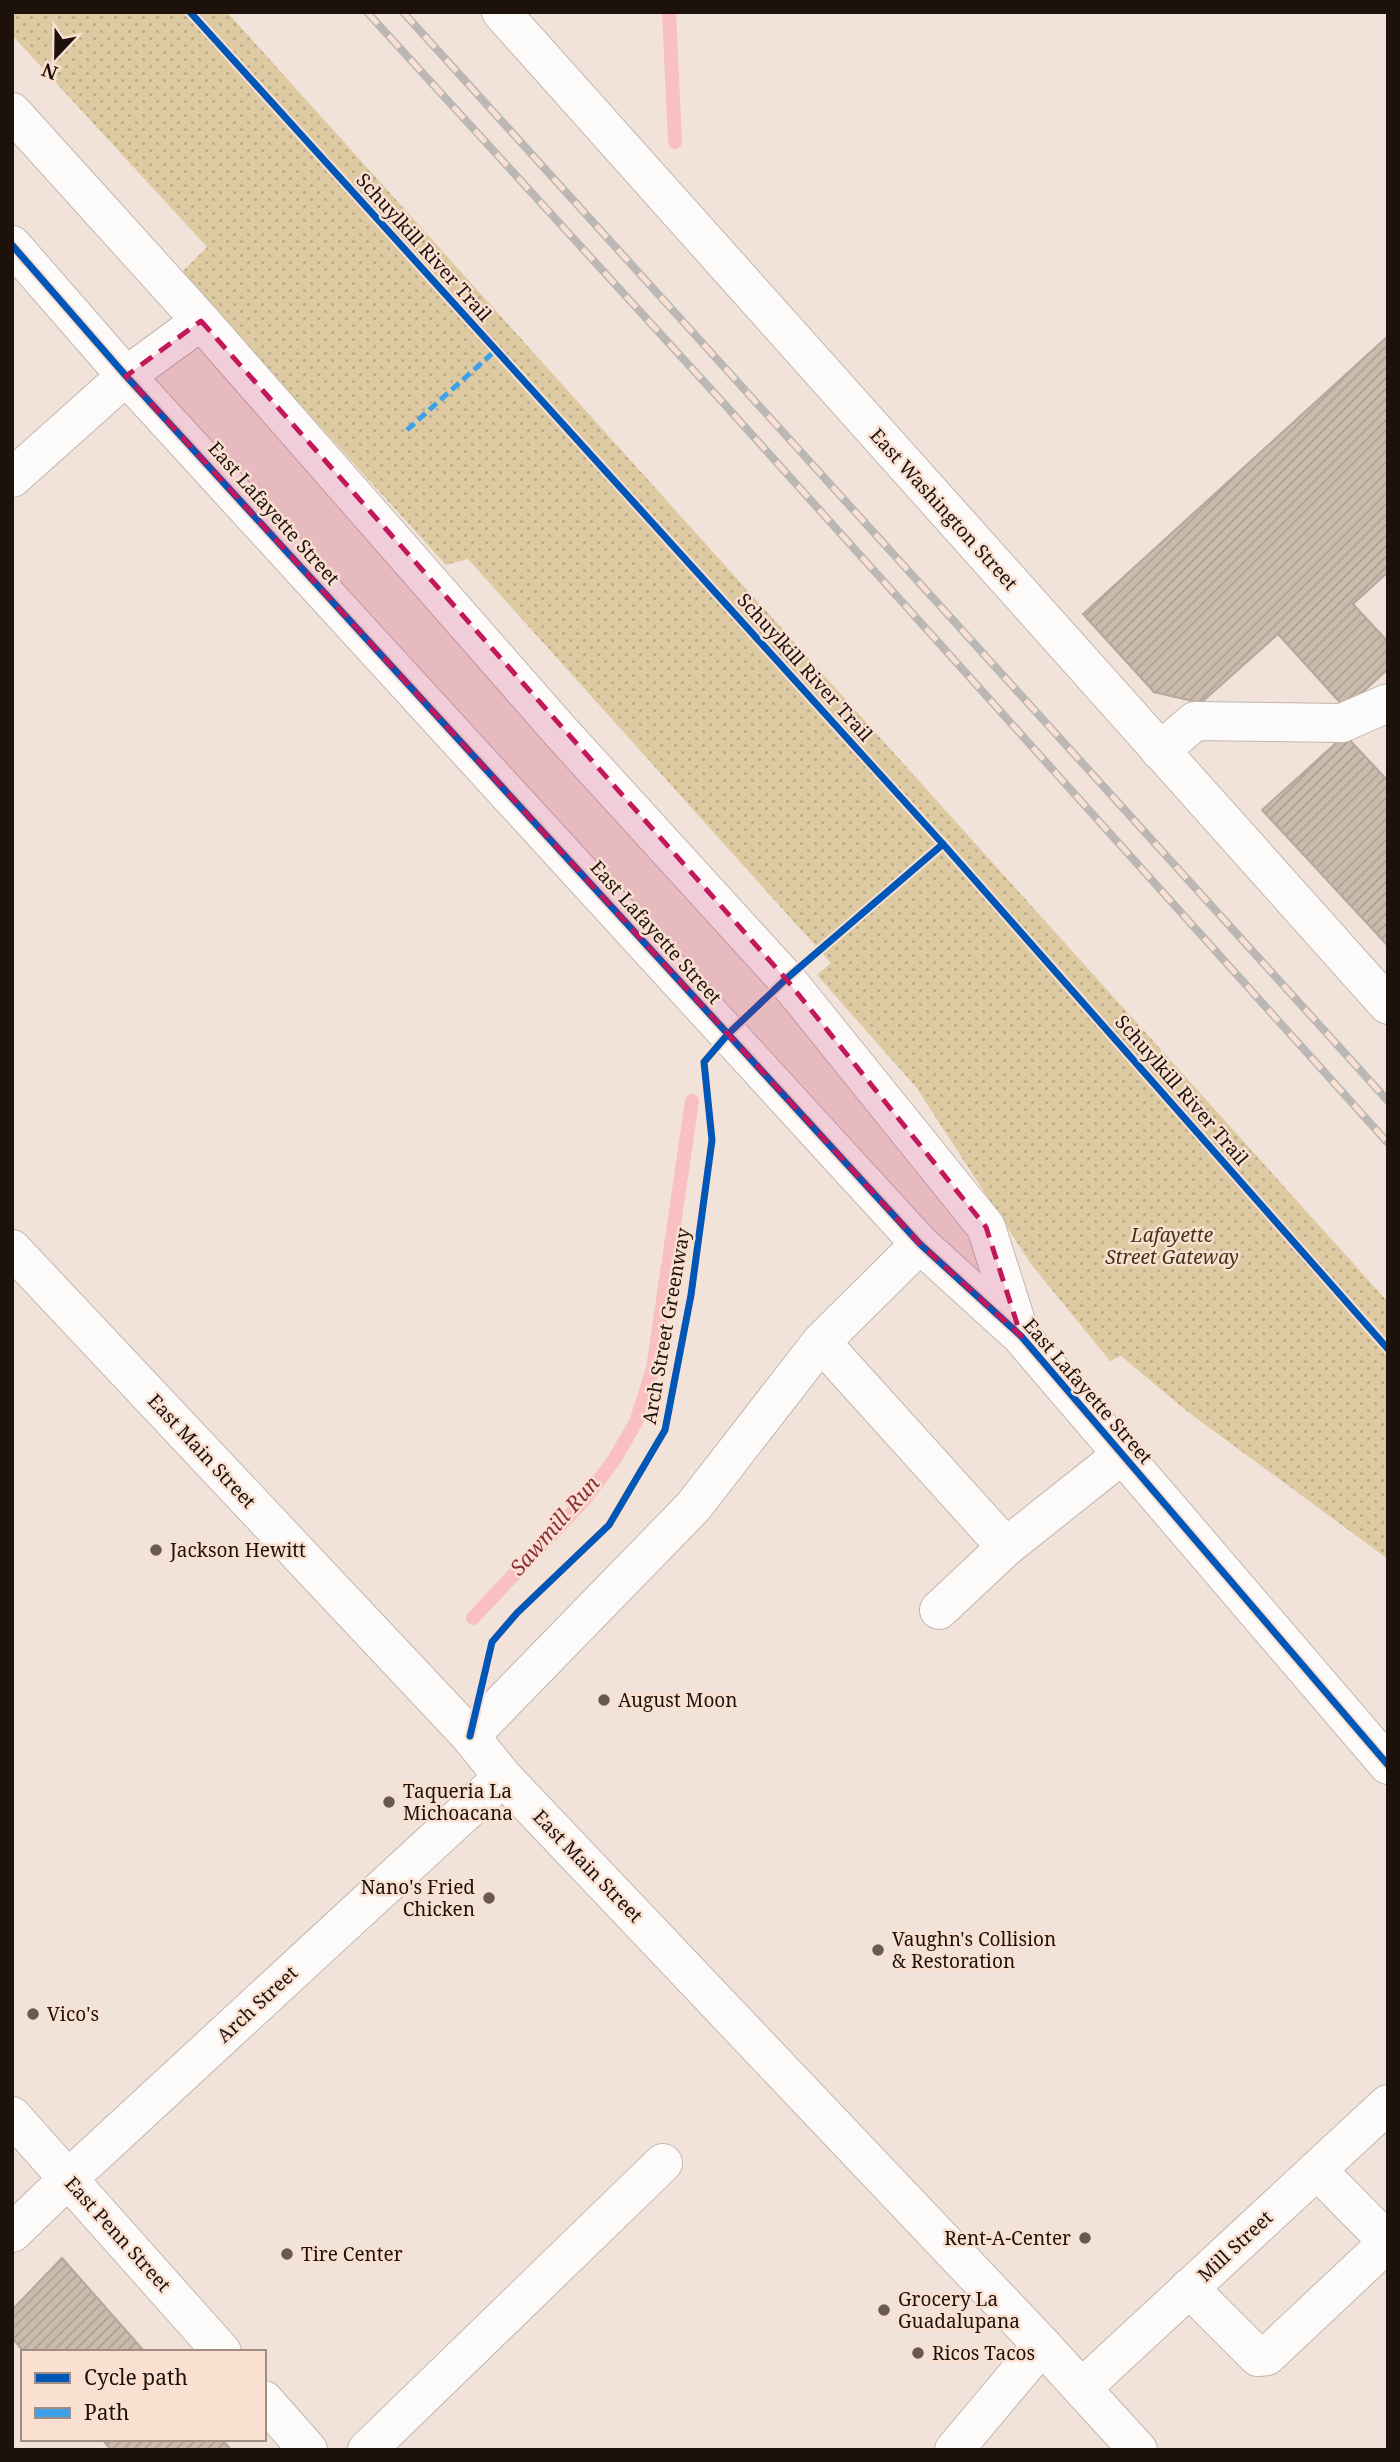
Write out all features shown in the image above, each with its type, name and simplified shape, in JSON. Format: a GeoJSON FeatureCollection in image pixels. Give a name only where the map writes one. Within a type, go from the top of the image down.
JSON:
{"type":"FeatureCollection","features":[{"type":"Feature","properties":{"kind":"street","name":"East Washington Street"},"geometry":{"type":"LineString","coordinates":[[501,12],[1388,1005]]}},
{"type":"Feature","properties":{"kind":"street","name":"East Lafayette Street"},"geometry":{"type":"LineString","coordinates":[[12,112],[201,321],[561,732],[786,979],[986,1227],[1021,1336]]}},
{"type":"Feature","properties":{"kind":"street","name":"East Lafayette Street"},"geometry":{"type":"LineString","coordinates":[[12,245],[127,376],[920,1244],[1021,1336],[1388,1765]]}},
{"type":"Feature","properties":{"kind":"street"},"geometry":{"type":"LineString","coordinates":[[12,478],[127,376],[201,321]]}},
{"type":"Feature","properties":{"kind":"street"},"geometry":{"type":"LineString","coordinates":[[1160,751],[1195,721],[1342,723],[1388,703]]}},
{"type":"Feature","properties":{"kind":"street"},"geometry":{"type":"LineString","coordinates":[[470,1736],[693,1507],[821,1342],[920,1244]]}},
{"type":"Feature","properties":{"kind":"street","name":"East Main Street"},"geometry":{"type":"LineString","coordinates":[[12,1249],[470,1736],[503,1777],[1042,2345],[1138,2450]]}},
{"type":"Feature","properties":{"kind":"street"},"geometry":{"type":"LineString","coordinates":[[821,1342],[1006,1547]]}},
{"type":"Feature","properties":{"kind":"street"},"geometry":{"type":"LineString","coordinates":[[939,1611],[1006,1547],[1123,1454]]}},
{"type":"Feature","properties":{"kind":"street","name":"Arch Street"},"geometry":{"type":"LineString","coordinates":[[12,2233],[503,1777]]}},
{"type":"Feature","properties":{"kind":"street","name":"Mill Street"},"geometry":{"type":"LineString","coordinates":[[1082,2388],[1388,2104]]}},
{"type":"Feature","properties":{"kind":"street","name":"East Penn Street"},"geometry":{"type":"LineString","coordinates":[[12,2116],[220,2350]]}},
{"type":"Feature","properties":{"kind":"street"},"geometry":{"type":"LineString","coordinates":[[367,2450],[663,2163]]}},
{"type":"Feature","properties":{"kind":"street"},"geometry":{"type":"LineString","coordinates":[[1189,2288],[1258,2357],[1268,2356],[1387,2243],[1317,2170]]}},
{"type":"Feature","properties":{"kind":"street"},"geometry":{"type":"LineString","coordinates":[[954,2450],[1042,2345]]}},
{"type":"Feature","properties":{"kind":"street"},"geometry":{"type":"LineString","coordinates":[[266,2402],[308,2450]]}},
{"type":"Feature","properties":{"kind":"highlighted area"},"geometry":{"type":"Polygon","coordinates":[[[201,321],[786,979],[986,1227],[1021,1336],[920,1244],[126,376],[201,321]]]}},
{"type":"Feature","properties":{"kind":"green space","name":"Lafayette Street Gateway"},"geometry":{"type":"Polygon","coordinates":[[[12,12],[227,12],[1388,1302],[1388,1559],[1188,1412],[1121,1356],[1110,1361],[1031,1264],[916,1087],[817,975],[831,963],[468,559],[446,565],[181,273],[207,247],[12,35],[12,12]]]}},
{"type":"Feature","properties":{"kind":"building"},"geometry":{"type":"Polygon","coordinates":[[[1388,336],[1388,572],[1353,604],[1388,642],[1388,669],[1345,708],[1278,634],[1201,703],[1154,692],[1083,614],[1388,336]]]}},
{"type":"Feature","properties":{"kind":"building"},"geometry":{"type":"Polygon","coordinates":[[[1345,735],[1388,781],[1388,946],[1262,810],[1345,735]]]}},
{"type":"Feature","properties":{"kind":"building"},"geometry":{"type":"Polygon","coordinates":[[[62,2258],[143,2350],[22,2350],[12,2338],[12,2310],[62,2258]]]}},
{"type":"Feature","properties":{"kind":"building"},"geometry":{"type":"Polygon","coordinates":[[[104,2441],[224,2441],[231,2450],[111,2450],[104,2441]]]}},
{"type":"Feature","properties":{"kind":"waterway","name":"Sawmill Run"},"geometry":{"type":"LineString","coordinates":[[669,12],[675,142]]}},
{"type":"Feature","properties":{"kind":"waterway","name":"Sawmill Run"},"geometry":{"type":"LineString","coordinates":[[473,1618],[584,1500],[614,1460],[636,1422],[653,1369],[692,1101]]}},
{"type":"Feature","properties":{"kind":"railway"},"geometry":{"type":"LineString","coordinates":[[367,12],[727,407],[1388,1143]]}},
{"type":"Feature","properties":{"kind":"railway"},"geometry":{"type":"LineString","coordinates":[[403,12],[1388,1101]]}},
{"type":"Feature","properties":{"kind":"marked path"},"geometry":{"type":"LineString","coordinates":[[407,430],[496,350]]}},
{"type":"Feature","properties":{"kind":"cycle path","name":"Schuylkill River Trail"},"geometry":{"type":"LineString","coordinates":[[190,12],[943,844],[1388,1349]]}},
{"type":"Feature","properties":{"kind":"cycle path"},"geometry":{"type":"LineString","coordinates":[[12,245],[126,376],[920,1244],[1021,1336],[1388,1765]]}},
{"type":"Feature","properties":{"kind":"cycle path","name":"Arch Street Greenway"},"geometry":{"type":"LineString","coordinates":[[470,1736],[492,1642],[517,1613],[609,1525],[665,1430],[691,1295],[712,1140],[704,1062],[728,1034],[786,979],[943,844]]}},
{"type":"Feature","properties":{"kind":"place","name":"Jackson Hewitt"},"geometry":{"type":"Point","coordinates":[156,1550]}},
{"type":"Feature","properties":{"kind":"place","name":"August Moon"},"geometry":{"type":"Point","coordinates":[604,1700]}},
{"type":"Feature","properties":{"kind":"place","name":"Taqueria La Michoacana"},"geometry":{"type":"Point","coordinates":[389,1802]}},
{"type":"Feature","properties":{"kind":"place","name":"Nano's Fried Chicken"},"geometry":{"type":"Point","coordinates":[489,1898]}},
{"type":"Feature","properties":{"kind":"place","name":"Vaughn's Collision & Restoration"},"geometry":{"type":"Point","coordinates":[878,1950]}},
{"type":"Feature","properties":{"kind":"place","name":"Vico's"},"geometry":{"type":"Point","coordinates":[33,2014]}},
{"type":"Feature","properties":{"kind":"place","name":"Rent-A-Center"},"geometry":{"type":"Point","coordinates":[1085,2238]}},
{"type":"Feature","properties":{"kind":"place","name":"Tire Center"},"geometry":{"type":"Point","coordinates":[287,2254]}},
{"type":"Feature","properties":{"kind":"place","name":"Grocery La Guadalupana"},"geometry":{"type":"Point","coordinates":[884,2310]}},
{"type":"Feature","properties":{"kind":"place","name":"Ricos Tacos"},"geometry":{"type":"Point","coordinates":[918,2353]}}]}
